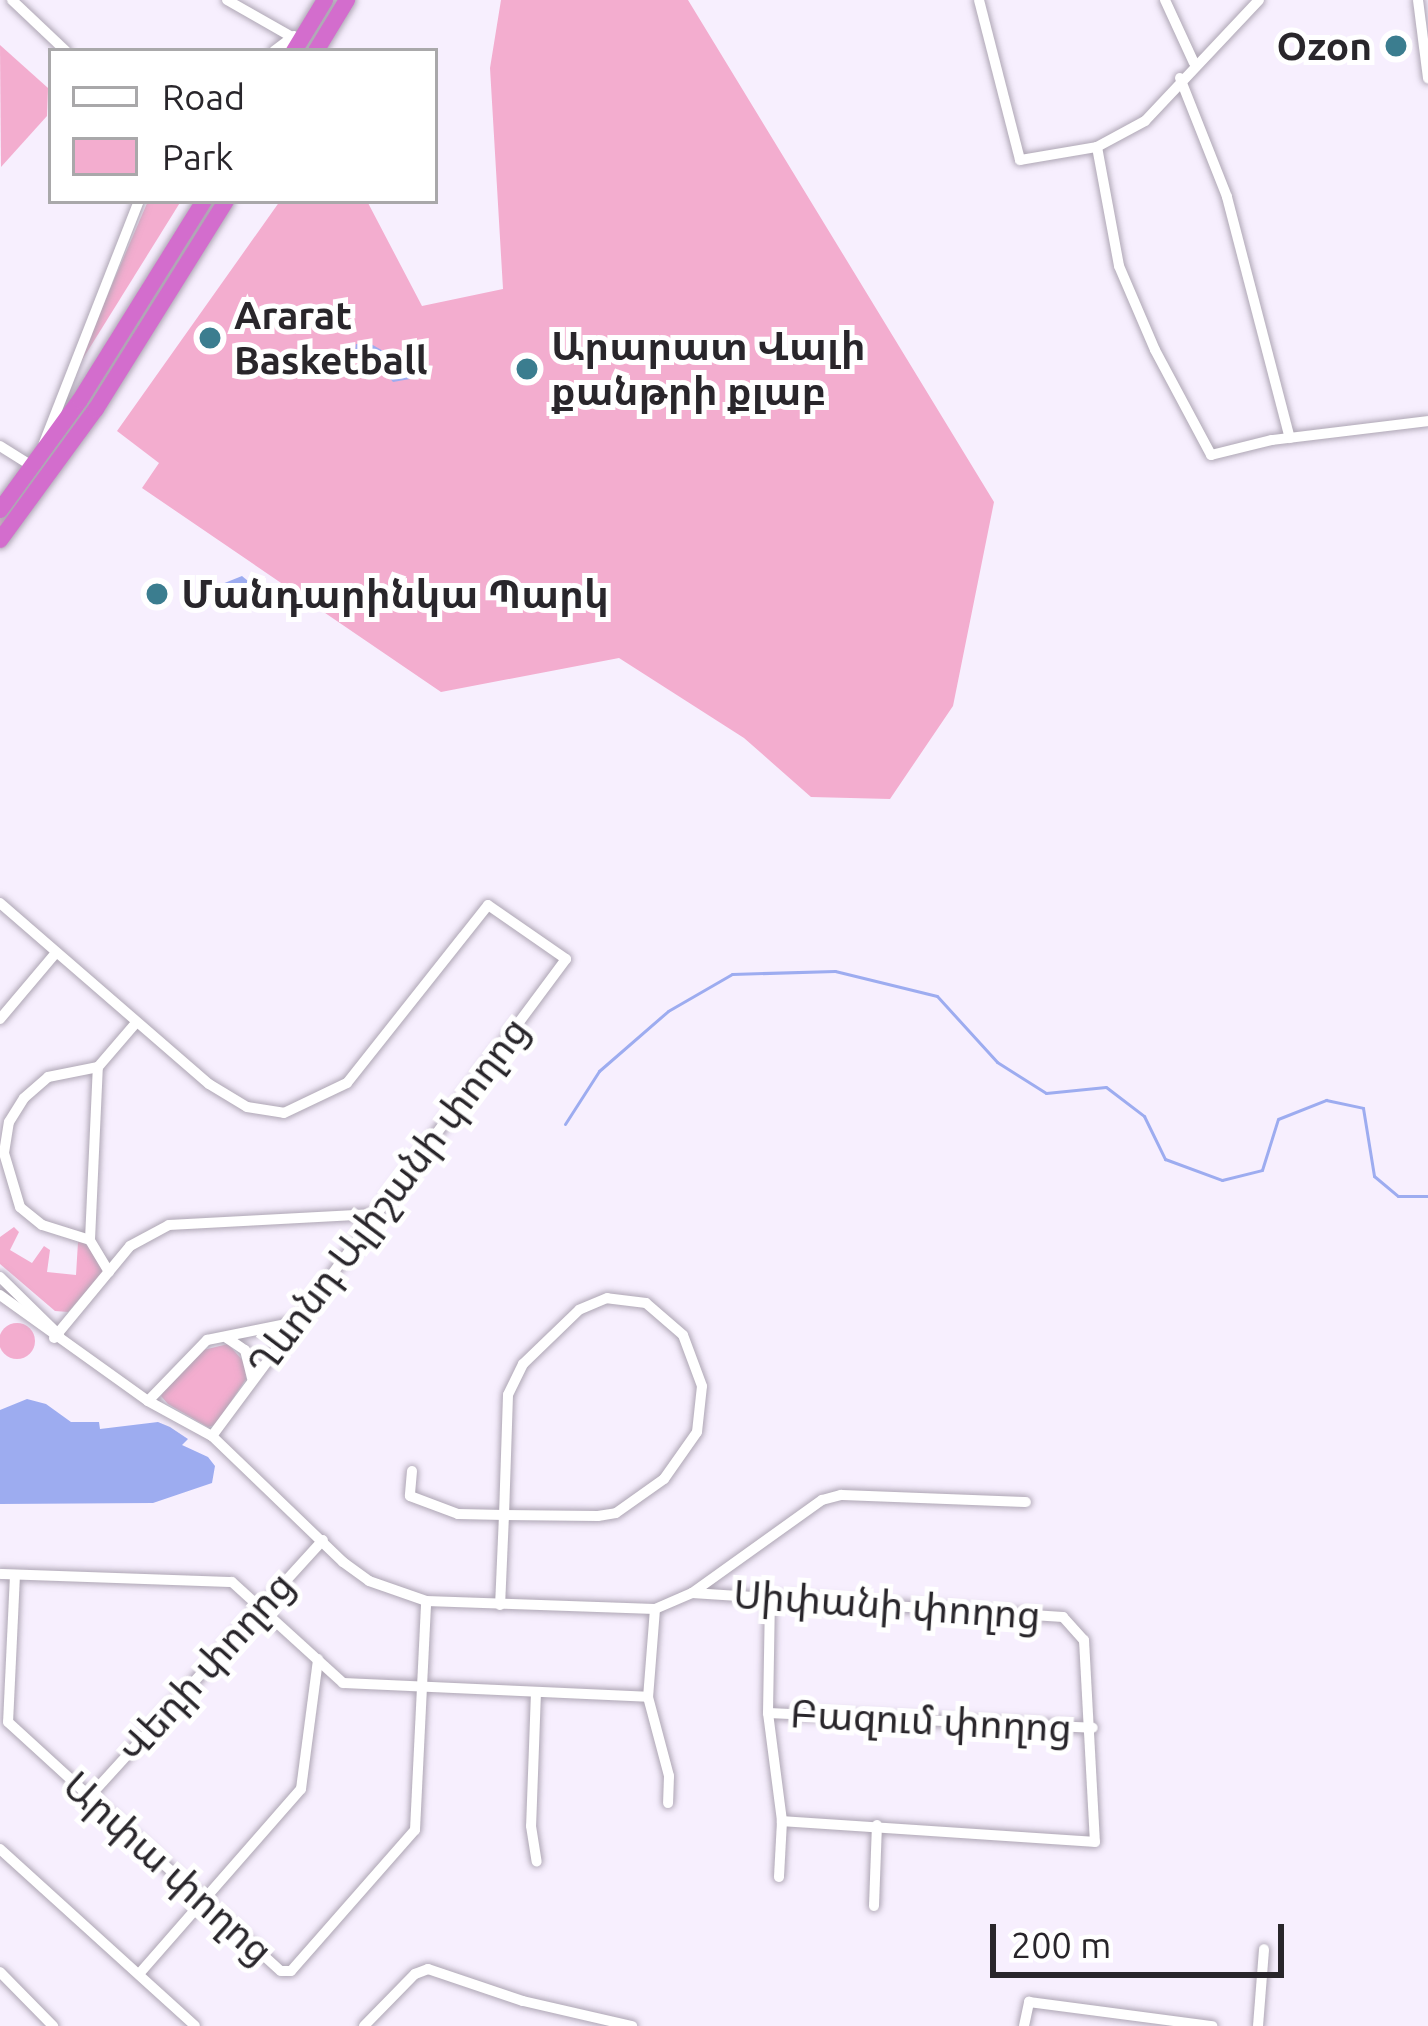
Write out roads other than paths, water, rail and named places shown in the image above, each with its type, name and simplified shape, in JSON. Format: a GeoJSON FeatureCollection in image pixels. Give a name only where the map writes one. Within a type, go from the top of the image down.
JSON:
{"type":"FeatureCollection","features":[{"type":"Feature","properties":{"kind":"highway"},"geometry":{"type":"LineString","coordinates":[[293,44],[325,0]]}},
{"type":"Feature","properties":{"kind":"highway"},"geometry":{"type":"LineString","coordinates":[[318,48],[343,1]]}},
{"type":"Feature","properties":{"kind":"highway"},"geometry":{"type":"LineString","coordinates":[[0,510],[38,460],[202,204]]}},
{"type":"Feature","properties":{"kind":"highway"},"geometry":{"type":"LineString","coordinates":[[0,540],[96,409],[224,204]]}},
{"type":"Feature","properties":{"kind":"street"},"geometry":{"type":"LineString","coordinates":[[12,0],[63,48]]}},
{"type":"Feature","properties":{"kind":"street"},"geometry":{"type":"LineString","coordinates":[[227,0],[293,44]]}},
{"type":"Feature","properties":{"kind":"street"},"geometry":{"type":"LineString","coordinates":[[979,0],[1020,160],[1097,147],[1145,121],[1195,62],[1259,0]]}},
{"type":"Feature","properties":{"kind":"street"},"geometry":{"type":"LineString","coordinates":[[1165,0],[1195,62]]}},
{"type":"Feature","properties":{"kind":"street"},"geometry":{"type":"LineString","coordinates":[[1418,0],[1428,78]]}},
{"type":"Feature","properties":{"kind":"street"},"geometry":{"type":"LineString","coordinates":[[1180,78],[1227,197],[1290,438]]}},
{"type":"Feature","properties":{"kind":"street"},"geometry":{"type":"LineString","coordinates":[[1097,147],[1119,266],[1210,455],[1290,438],[1428,421]]}},
{"type":"Feature","properties":{"kind":"street"},"geometry":{"type":"LineString","coordinates":[[0,446],[38,460],[138,204]]}},
{"type":"Feature","properties":{"kind":"street"},"geometry":{"type":"LineString","coordinates":[[0,903],[136,1024],[98,1067],[48,1077],[24,1098],[9,1122],[4,1153],[8,1180],[20,1207],[41,1225],[90,1240]]}},
{"type":"Feature","properties":{"kind":"street","name":"Ղևոնդ Ալիշանի փողոց"},"geometry":{"type":"LineString","coordinates":[[136,1024],[209,1084],[247,1107],[284,1113],[347,1083],[488,905],[566,959],[291,1323],[212,1436]]}},
{"type":"Feature","properties":{"kind":"street"},"geometry":{"type":"LineString","coordinates":[[0,1019],[5,1005],[55,954]]}},
{"type":"Feature","properties":{"kind":"street"},"geometry":{"type":"LineString","coordinates":[[98,1067],[90,1240],[109,1272]]}},
{"type":"Feature","properties":{"kind":"street"},"geometry":{"type":"LineString","coordinates":[[59,1338],[130,1246],[170,1225],[374,1214]]}},
{"type":"Feature","properties":{"kind":"street"},"geometry":{"type":"LineString","coordinates":[[0,1277],[59,1338]]}},
{"type":"Feature","properties":{"kind":"street"},"geometry":{"type":"LineString","coordinates":[[0,1295],[148,1401],[212,1436],[369,1581],[426,1601],[655,1610],[692,1593],[822,1500],[842,1496],[1026,1502]]}},
{"type":"Feature","properties":{"kind":"street"},"geometry":{"type":"LineString","coordinates":[[412,1471],[410,1496],[458,1514],[504,1515],[616,1513],[673,1468],[697,1432],[703,1398],[692,1351],[673,1322],[632,1297],[607,1298],[579,1310],[534,1350],[508,1395],[504,1515],[500,1605]]}},
{"type":"Feature","properties":{"kind":"street"},"geometry":{"type":"LineString","coordinates":[[148,1401],[193,1349],[291,1323]]}},
{"type":"Feature","properties":{"kind":"street"},"geometry":{"type":"LineString","coordinates":[[226,1337],[245,1350],[252,1378]]}},
{"type":"Feature","properties":{"kind":"street","name":"Վեդի փողոց"},"geometry":{"type":"LineString","coordinates":[[90,1796],[322,1540]]}},
{"type":"Feature","properties":{"kind":"street"},"geometry":{"type":"LineString","coordinates":[[0,1574],[232,1582],[343,1683],[648,1697]]}},
{"type":"Feature","properties":{"kind":"street","name":"Արփա փողոց"},"geometry":{"type":"LineString","coordinates":[[16,1575],[8,1723],[280,1971],[291,1971],[415,1831],[426,1601]]}},
{"type":"Feature","properties":{"kind":"street","name":"Սիփանի փողոց"},"geometry":{"type":"LineString","coordinates":[[692,1593],[1063,1617],[1084,1640],[1093,1728],[1096,1842],[877,1825]]}},
{"type":"Feature","properties":{"kind":"street"},"geometry":{"type":"LineString","coordinates":[[770,1598],[768,1713],[782,1821],[779,1877]]}},
{"type":"Feature","properties":{"kind":"street"},"geometry":{"type":"LineString","coordinates":[[655,1610],[648,1697],[669,1776],[668,1803]]}},
{"type":"Feature","properties":{"kind":"street"},"geometry":{"type":"LineString","coordinates":[[139,1974],[302,1789],[318,1659]]}},
{"type":"Feature","properties":{"kind":"street"},"geometry":{"type":"LineString","coordinates":[[536,1692],[531,1826],[537,1862]]}},
{"type":"Feature","properties":{"kind":"street","name":"Բազում փողոց"},"geometry":{"type":"LineString","coordinates":[[768,1713],[1093,1728]]}},
{"type":"Feature","properties":{"kind":"street"},"geometry":{"type":"LineString","coordinates":[[782,1821],[877,1825],[874,1906]]}},
{"type":"Feature","properties":{"kind":"street"},"geometry":{"type":"LineString","coordinates":[[0,1849],[195,2026]]}},
{"type":"Feature","properties":{"kind":"street"},"geometry":{"type":"LineString","coordinates":[[1258,2026],[1264,1949]]}},
{"type":"Feature","properties":{"kind":"street"},"geometry":{"type":"LineString","coordinates":[[370,2025],[415,1974],[428,1969],[523,2001],[632,2026]]}},
{"type":"Feature","properties":{"kind":"street"},"geometry":{"type":"LineString","coordinates":[[0,1972],[53,2026]]}},
{"type":"Feature","properties":{"kind":"street"},"geometry":{"type":"LineString","coordinates":[[1024,2026],[1029,2002],[1212,2026]]}},
{"type":"Feature","properties":{"kind":"water"},"geometry":{"type":"Polygon","coordinates":[[[356,344],[371,344],[408,365],[410,379],[393,382],[376,362],[354,353],[356,344]]]}},
{"type":"Feature","properties":{"kind":"water"},"geometry":{"type":"Polygon","coordinates":[[[242,576],[248,581],[243,604],[217,603],[222,584],[242,576]]]}},
{"type":"Feature","properties":{"kind":"water"},"geometry":{"type":"Polygon","coordinates":[[[27,1399],[46,1404],[71,1422],[99,1422],[100,1429],[158,1422],[170,1427],[188,1439],[182,1445],[208,1457],[215,1466],[212,1483],[153,1503],[0,1504],[0,1410],[27,1399]]]}},
{"type":"Feature","properties":{"kind":"waterway"},"geometry":{"type":"LineString","coordinates":[[565,1124],[599,1071],[668,1011],[732,974],[835,971],[937,996],[997,1062],[1046,1093],[1106,1087],[1144,1116],[1165,1159],[1222,1180],[1262,1170],[1278,1119],[1326,1100],[1363,1108],[1374,1176],[1398,1196],[1428,1196]]}},
{"type":"Feature","properties":{"kind":"place","name":"Ozon"},"geometry":{"type":"Point","coordinates":[1396,46]}},
{"type":"Feature","properties":{"kind":"place","name":"Ararat Basketball"},"geometry":{"type":"Point","coordinates":[210,338]}},
{"type":"Feature","properties":{"kind":"place","name":"Արարատ Վալի քանթրի քլաբ"},"geometry":{"type":"Point","coordinates":[527,369]}},
{"type":"Feature","properties":{"kind":"place","name":"Մանդարինկա Պարկ"},"geometry":{"type":"Point","coordinates":[157,594]}}]}
